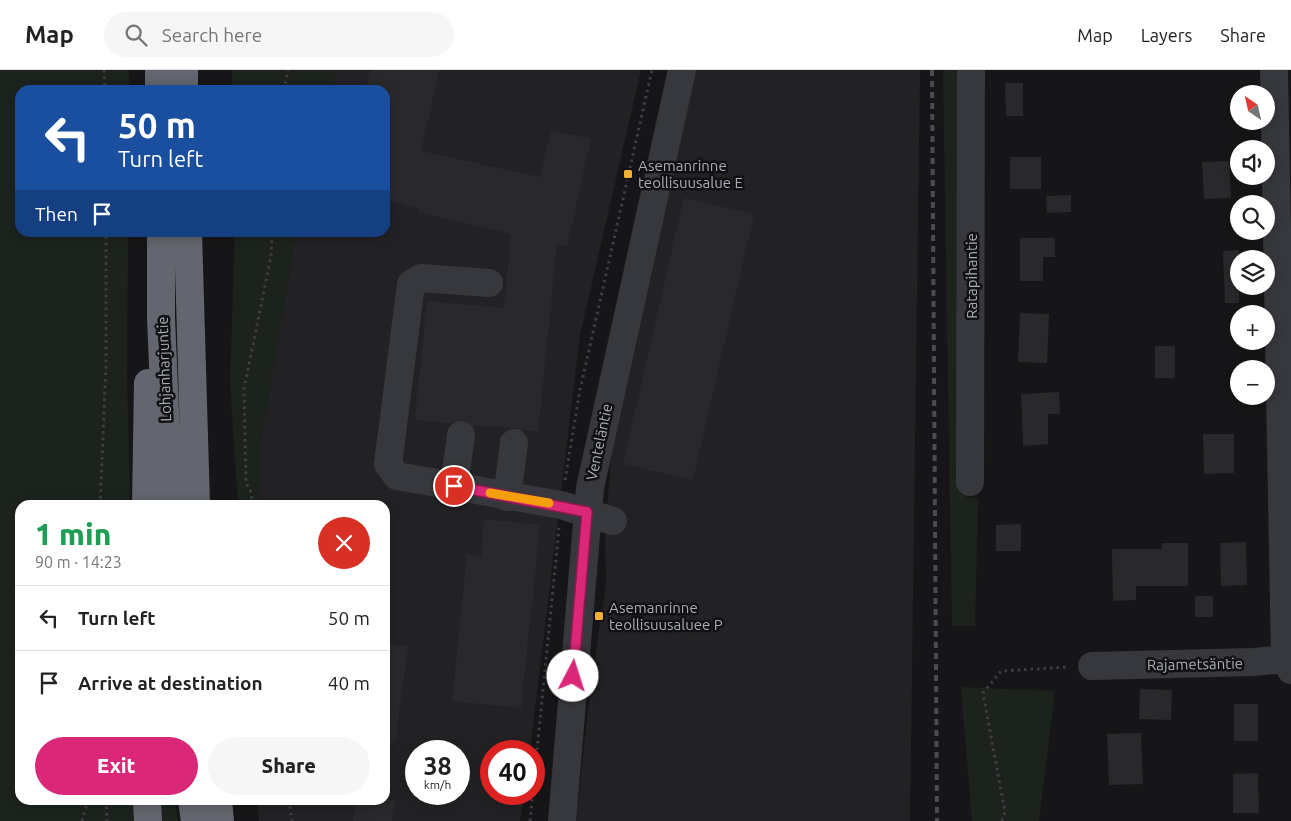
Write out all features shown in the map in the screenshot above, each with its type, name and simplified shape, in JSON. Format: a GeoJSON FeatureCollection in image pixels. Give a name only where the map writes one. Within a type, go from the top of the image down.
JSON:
{"type":"FeatureCollection","features":[{"type":"Feature","properties":{"kind":"highway"},"geometry":{"type":"LineString","coordinates":[[159,70],[159,85]]}},
{"type":"Feature","properties":{"kind":"highway"},"geometry":{"type":"LineString","coordinates":[[184,70],[184,85]]}},
{"type":"Feature","properties":{"kind":"highway","name":"Lohjanharjuntie"},"geometry":{"type":"LineString","coordinates":[[160,237],[161,318],[169,500]]}},
{"type":"Feature","properties":{"kind":"highway","name":"Lohjanharjuntie"},"geometry":{"type":"LineString","coordinates":[[188,237],[196,500]]}},
{"type":"Feature","properties":{"kind":"highway"},"geometry":{"type":"LineString","coordinates":[[146,500],[147,388],[161,318]]}},
{"type":"Feature","properties":{"kind":"highway"},"geometry":{"type":"LineString","coordinates":[[147,805],[148,821]]}},
{"type":"Feature","properties":{"kind":"highway"},"geometry":{"type":"LineString","coordinates":[[193,805],[195,821]]}},
{"type":"Feature","properties":{"kind":"highway"},"geometry":{"type":"LineString","coordinates":[[218,805],[220,821]]}},
{"type":"Feature","properties":{"kind":"street","name":"Venteläntie"},"geometry":{"type":"LineString","coordinates":[[562,821],[590,488],[682,70]]}},
{"type":"Feature","properties":{"kind":"street","name":"Ratapihantie"},"geometry":{"type":"LineString","coordinates":[[970,482],[971,70]]}},
{"type":"Feature","properties":{"kind":"street"},"geometry":{"type":"LineString","coordinates":[[1274,70],[1283,138],[1288,664]]}},
{"type":"Feature","properties":{"kind":"street"},"geometry":{"type":"LineString","coordinates":[[489,283],[421,278],[411,284],[388,464],[396,476],[561,505],[587,512],[602,519],[614,521]]}},
{"type":"Feature","properties":{"kind":"street"},"geometry":{"type":"LineString","coordinates":[[454,486],[461,436]]}},
{"type":"Feature","properties":{"kind":"street"},"geometry":{"type":"LineString","coordinates":[[507,497],[514,443]]}},
{"type":"Feature","properties":{"kind":"street","name":"Rajametsäntie"},"geometry":{"type":"LineString","coordinates":[[1092,666],[1254,662],[1288,664]]}},
{"type":"Feature","properties":{"kind":"path"},"geometry":{"type":"LineString","coordinates":[[104,70],[105,85]]}},
{"type":"Feature","properties":{"kind":"path"},"geometry":{"type":"LineString","coordinates":[[285,85],[288,70]]}},
{"type":"Feature","properties":{"kind":"path"},"geometry":{"type":"LineString","coordinates":[[100,500],[106,366],[106,237]]}},
{"type":"Feature","properties":{"kind":"path"},"geometry":{"type":"LineString","coordinates":[[251,500],[252,494],[246,483],[244,389],[271,256],[272,237]]}},
{"type":"Feature","properties":{"kind":"path"},"geometry":{"type":"LineString","coordinates":[[1002,821],[1005,812],[983,693],[1001,671],[1092,666]]}},
{"type":"Feature","properties":{"kind":"path"},"geometry":{"type":"LineString","coordinates":[[82,821],[87,805]]}},
{"type":"Feature","properties":{"kind":"path"},"geometry":{"type":"LineString","coordinates":[[106,805],[107,821]]}},
{"type":"Feature","properties":{"kind":"path"},"geometry":{"type":"LineString","coordinates":[[290,805],[292,821]]}},
{"type":"Feature","properties":{"kind":"shaded area"},"geometry":{"type":"Polygon","coordinates":[[[0,70],[129,70],[129,85],[15,85],[15,237],[128,237],[127,374],[130,500],[15,500],[15,805],[136,805],[136,821],[0,821],[0,70]]]}},
{"type":"Feature","properties":{"kind":"shaded area"},"geometry":{"type":"Polygon","coordinates":[[[232,70],[336,70],[332,85],[232,85],[232,70]]]}},
{"type":"Feature","properties":{"kind":"shaded area"},"geometry":{"type":"Polygon","coordinates":[[[336,70],[641,70],[580,335],[531,740],[480,740],[480,805],[523,805],[520,821],[259,821],[257,805],[390,805],[390,500],[258,500],[260,444],[295,237],[390,237],[390,85],[332,85],[336,70]]]}},
{"type":"Feature","properties":{"kind":"shaded area"},"geometry":{"type":"Polygon","coordinates":[[[693,70],[920,70],[910,821],[576,821],[590,692],[606,584],[605,531],[612,449],[693,70]]]}},
{"type":"Feature","properties":{"kind":"shaded area"},"geometry":{"type":"Polygon","coordinates":[[[943,70],[960,70],[961,485],[967,498],[978,498],[975,626],[952,626],[943,70]]]}},
{"type":"Feature","properties":{"kind":"shaded area"},"geometry":{"type":"Polygon","coordinates":[[[235,237],[295,237],[260,444],[258,500],[238,500],[230,382],[235,237]]]}},
{"type":"Feature","properties":{"kind":"shaded area"},"geometry":{"type":"Polygon","coordinates":[[[961,687],[1055,691],[1039,821],[972,821],[961,687]]]}},
{"type":"Feature","properties":{"kind":"shaded area"},"geometry":{"type":"Polygon","coordinates":[[[156,805],[176,805],[178,821],[156,821],[156,805]]]}},
{"type":"Feature","properties":{"kind":"building"},"geometry":{"type":"Polygon","coordinates":[[[371,70],[439,70],[421,151],[540,177],[551,130],[591,139],[567,246],[557,244],[538,432],[516,428],[473,426],[463,420],[451,423],[415,420],[427,301],[504,308],[511,234],[418,212],[419,208],[390,201],[390,85],[367,85],[371,70]]]}},
{"type":"Feature","properties":{"kind":"building"},"geometry":{"type":"Polygon","coordinates":[[[1005,83],[1023,83],[1023,116],[1006,116],[1005,83]]]}},
{"type":"Feature","properties":{"kind":"building"},"geometry":{"type":"Polygon","coordinates":[[[1010,157],[1041,157],[1041,189],[1010,189],[1010,157]]]}},
{"type":"Feature","properties":{"kind":"building"},"geometry":{"type":"Polygon","coordinates":[[[1229,161],[1230,198],[1204,199],[1202,162],[1229,161]]]}},
{"type":"Feature","properties":{"kind":"building"},"geometry":{"type":"Polygon","coordinates":[[[1071,195],[1071,212],[1047,213],[1046,196],[1071,195]]]}},
{"type":"Feature","properties":{"kind":"building"},"geometry":{"type":"Polygon","coordinates":[[[684,198],[754,214],[693,480],[623,464],[684,198]]]}},
{"type":"Feature","properties":{"kind":"building"},"geometry":{"type":"Polygon","coordinates":[[[1020,238],[1055,238],[1055,257],[1043,257],[1043,281],[1020,281],[1020,238]]]}},
{"type":"Feature","properties":{"kind":"building"},"geometry":{"type":"Polygon","coordinates":[[[1223,251],[1230,251],[1230,295],[1239,295],[1239,303],[1225,303],[1223,251]]]}},
{"type":"Feature","properties":{"kind":"building"},"geometry":{"type":"Polygon","coordinates":[[[1020,313],[1049,314],[1047,363],[1018,362],[1020,313]]]}},
{"type":"Feature","properties":{"kind":"building"},"geometry":{"type":"Polygon","coordinates":[[[1155,346],[1175,346],[1175,378],[1155,378],[1155,346]]]}},
{"type":"Feature","properties":{"kind":"building"},"geometry":{"type":"Polygon","coordinates":[[[1059,392],[1060,414],[1048,414],[1048,444],[1023,446],[1021,394],[1059,392]]]}},
{"type":"Feature","properties":{"kind":"building"},"geometry":{"type":"Polygon","coordinates":[[[1203,434],[1234,434],[1234,473],[1204,474],[1203,434]]]}},
{"type":"Feature","properties":{"kind":"building"},"geometry":{"type":"Polygon","coordinates":[[[484,519],[540,525],[521,708],[452,701],[467,554],[481,556],[484,519]]]}},
{"type":"Feature","properties":{"kind":"building"},"geometry":{"type":"Polygon","coordinates":[[[1021,524],[1021,551],[996,551],[996,525],[1021,524]]]}},
{"type":"Feature","properties":{"kind":"building"},"geometry":{"type":"Polygon","coordinates":[[[1246,542],[1247,585],[1221,586],[1220,543],[1246,542]]]}},
{"type":"Feature","properties":{"kind":"building"},"geometry":{"type":"Polygon","coordinates":[[[1162,543],[1188,543],[1188,586],[1136,586],[1136,600],[1113,601],[1112,549],[1162,549],[1162,543]]]}},
{"type":"Feature","properties":{"kind":"building"},"geometry":{"type":"Polygon","coordinates":[[[1195,596],[1213,596],[1213,617],[1195,617],[1195,596]]]}},
{"type":"Feature","properties":{"kind":"building"},"geometry":{"type":"Polygon","coordinates":[[[390,644],[408,646],[395,743],[390,742],[390,644]]]}},
{"type":"Feature","properties":{"kind":"building"},"geometry":{"type":"Polygon","coordinates":[[[1140,689],[1172,690],[1171,720],[1139,719],[1140,689]]]}},
{"type":"Feature","properties":{"kind":"building"},"geometry":{"type":"Polygon","coordinates":[[[1234,704],[1258,704],[1258,741],[1234,741],[1234,704]]]}},
{"type":"Feature","properties":{"kind":"building"},"geometry":{"type":"Polygon","coordinates":[[[1141,733],[1143,784],[1109,785],[1107,734],[1141,733]]]}},
{"type":"Feature","properties":{"kind":"building"},"geometry":{"type":"Polygon","coordinates":[[[1258,773],[1259,813],[1233,813],[1233,774],[1258,773]]]}},
{"type":"Feature","properties":{"kind":"building"},"geometry":{"type":"Polygon","coordinates":[[[390,800],[395,800],[392,821],[353,821],[355,805],[390,805],[390,800]]]}},
{"type":"Feature","properties":{"kind":"railway"},"geometry":{"type":"LineString","coordinates":[[932,70],[937,821]]}},
{"type":"Feature","properties":{"kind":"slow traffic"},"geometry":{"type":"LineString","coordinates":[[490,493],[549,503]]}},
{"type":"Feature","properties":{"kind":"place","name":"Asemanrinne teollisuusalue E"},"geometry":{"type":"Point","coordinates":[628,174]}},
{"type":"Feature","properties":{"kind":"place","name":"Asemanrinne teollisuusaluee P"},"geometry":{"type":"Point","coordinates":[599,616]}},
{"type":"Feature","properties":{"kind":"route"},"geometry":{"type":"LineString","coordinates":[[454,486],[507,497],[561,505],[587,512],[573,676]]}}]}
